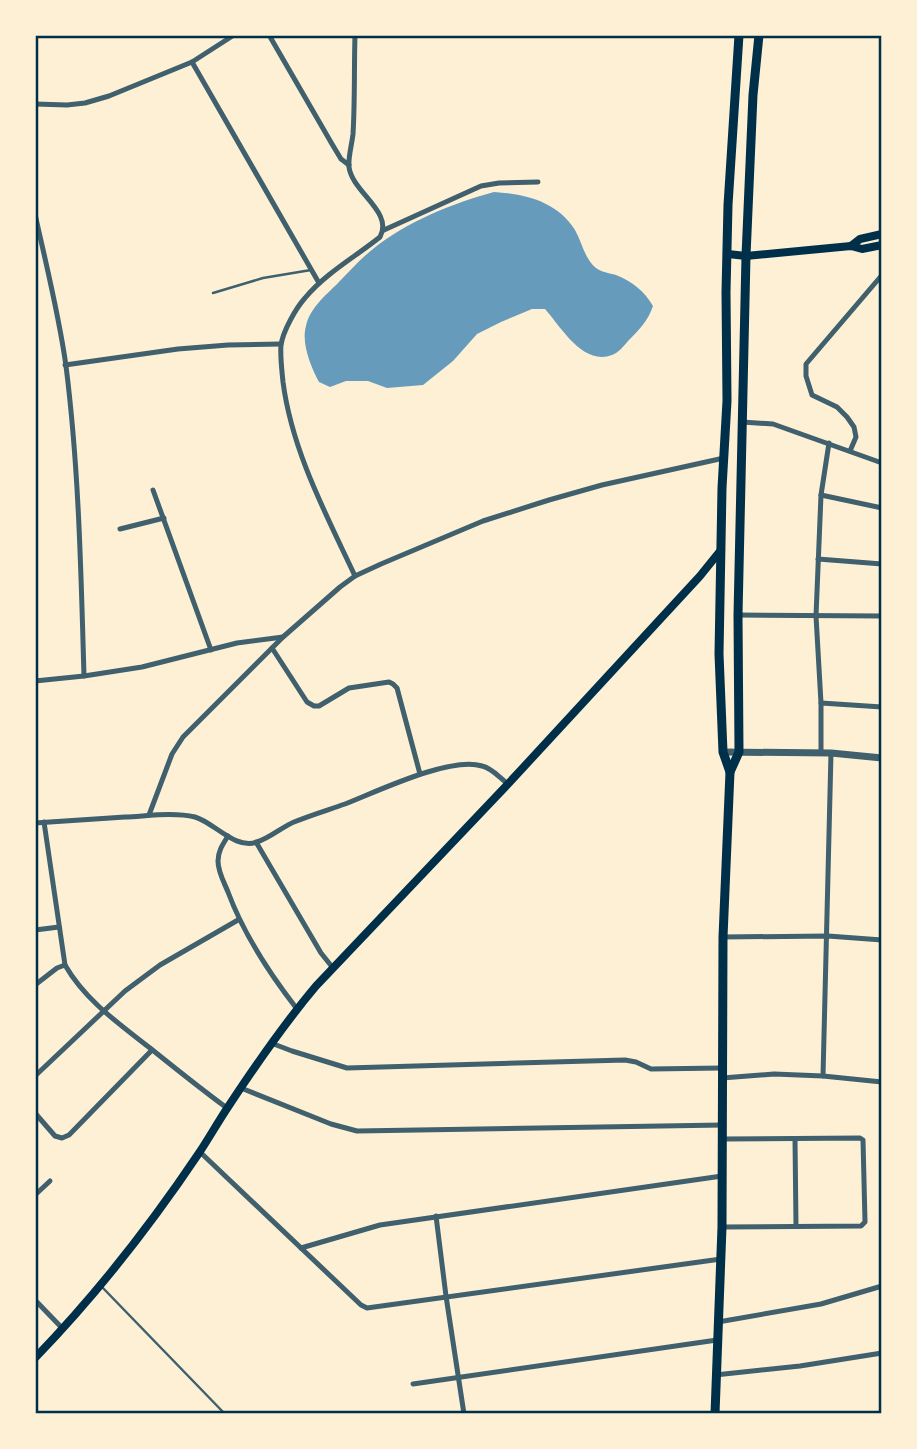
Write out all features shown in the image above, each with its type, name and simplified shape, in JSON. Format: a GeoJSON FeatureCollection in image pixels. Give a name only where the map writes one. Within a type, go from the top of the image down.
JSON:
{"type":"FeatureCollection","features":[{"type":"Feature","properties":{"kind":"main road"},"geometry":{"type":"LineString","coordinates":[[715,1414],[722,1227],[723,937],[730,772],[723,752],[719,654],[727,401],[728,205],[739,35]]}},
{"type":"Feature","properties":{"kind":"main road"},"geometry":{"type":"LineString","coordinates":[[730,772],[739,752],[738,615],[746,256],[753,95],[759,35]]}},
{"type":"Feature","properties":{"kind":"main road"},"geometry":{"type":"LineString","coordinates":[[851,246],[860,239],[882,234]]}},
{"type":"Feature","properties":{"kind":"main road"},"geometry":{"type":"LineString","coordinates":[[728,254],[746,256],[851,246],[862,249],[882,245]]}},
{"type":"Feature","properties":{"kind":"main road"},"geometry":{"type":"LineString","coordinates":[[35,1358],[63,1329],[140,1237],[297,1009],[508,784],[721,550]]}},
{"type":"Feature","properties":{"kind":"street"},"geometry":{"type":"LineString","coordinates":[[35,104],[67,106],[109,96],[192,62],[234,35]]}},
{"type":"Feature","properties":{"kind":"street"},"geometry":{"type":"LineString","coordinates":[[270,35],[341,159],[349,165],[358,185],[380,214],[384,230]]}},
{"type":"Feature","properties":{"kind":"street"},"geometry":{"type":"LineString","coordinates":[[349,165],[353,132],[355,35]]}},
{"type":"Feature","properties":{"kind":"street"},"geometry":{"type":"LineString","coordinates":[[192,62],[319,284]]}},
{"type":"Feature","properties":{"kind":"street"},"geometry":{"type":"LineString","coordinates":[[355,576],[307,471],[293,432],[284,391],[281,344],[290,323],[304,299],[319,284],[380,237],[384,230],[481,186],[538,182]]}},
{"type":"Feature","properties":{"kind":"street"},"geometry":{"type":"LineString","coordinates":[[35,214],[65,365],[79,506],[84,676]]}},
{"type":"Feature","properties":{"kind":"street"},"geometry":{"type":"LineString","coordinates":[[850,451],[856,437],[854,427],[838,407],[812,395],[806,376],[806,364],[882,275]]}},
{"type":"Feature","properties":{"kind":"street"},"geometry":{"type":"LineString","coordinates":[[65,365],[178,349],[281,344]]}},
{"type":"Feature","properties":{"kind":"street"},"geometry":{"type":"LineString","coordinates":[[742,422],[773,424],[882,462]]}},
{"type":"Feature","properties":{"kind":"street"},"geometry":{"type":"LineString","coordinates":[[821,753],[816,616],[821,495],[829,443]]}},
{"type":"Feature","properties":{"kind":"street"},"geometry":{"type":"LineString","coordinates":[[149,815],[172,754],[183,737],[283,637],[355,576],[483,521],[535,504],[602,485],[724,458]]}},
{"type":"Feature","properties":{"kind":"street"},"geometry":{"type":"LineString","coordinates":[[153,490],[211,650]]}},
{"type":"Feature","properties":{"kind":"street"},"geometry":{"type":"LineString","coordinates":[[821,495],[882,508]]}},
{"type":"Feature","properties":{"kind":"street"},"geometry":{"type":"LineString","coordinates":[[120,529],[164,518]]}},
{"type":"Feature","properties":{"kind":"street"},"geometry":{"type":"LineString","coordinates":[[818,559],[882,564]]}},
{"type":"Feature","properties":{"kind":"street"},"geometry":{"type":"LineString","coordinates":[[738,615],[882,616]]}},
{"type":"Feature","properties":{"kind":"street"},"geometry":{"type":"LineString","coordinates":[[35,681],[142,667],[237,643],[283,637]]}},
{"type":"Feature","properties":{"kind":"street"},"geometry":{"type":"LineString","coordinates":[[272,648],[307,702],[314,706],[319,706],[348,688],[389,682],[393,684],[397,688],[420,774]]}},
{"type":"Feature","properties":{"kind":"street"},"geometry":{"type":"LineString","coordinates":[[821,703],[882,707]]}},
{"type":"Feature","properties":{"kind":"street"},"geometry":{"type":"LineString","coordinates":[[723,752],[831,753],[882,758]]}},
{"type":"Feature","properties":{"kind":"street"},"geometry":{"type":"LineString","coordinates":[[823,1076],[831,753]]}},
{"type":"Feature","properties":{"kind":"street"},"geometry":{"type":"LineString","coordinates":[[35,823],[179,815],[207,822],[246,844],[257,842],[293,822],[445,767],[482,765],[508,784]]}},
{"type":"Feature","properties":{"kind":"street"},"geometry":{"type":"LineString","coordinates":[[44,822],[65,965],[75,982],[96,1004],[227,1108]]}},
{"type":"Feature","properties":{"kind":"street"},"geometry":{"type":"LineString","coordinates":[[228,836],[219,849],[221,875],[239,920],[275,981],[297,1009]]}},
{"type":"Feature","properties":{"kind":"street"},"geometry":{"type":"LineString","coordinates":[[257,842],[321,953],[334,968]]}},
{"type":"Feature","properties":{"kind":"street"},"geometry":{"type":"LineString","coordinates":[[35,1076],[125,991],[160,965],[239,920]]}},
{"type":"Feature","properties":{"kind":"street"},"geometry":{"type":"LineString","coordinates":[[35,930],[59,927]]}},
{"type":"Feature","properties":{"kind":"street"},"geometry":{"type":"LineString","coordinates":[[723,937],[828,936],[882,940]]}},
{"type":"Feature","properties":{"kind":"street"},"geometry":{"type":"LineString","coordinates":[[35,985],[65,965]]}},
{"type":"Feature","properties":{"kind":"street"},"geometry":{"type":"LineString","coordinates":[[271,1044],[346,1068],[625,1060],[651,1069],[823,1076],[882,1082]]}},
{"type":"Feature","properties":{"kind":"street"},"geometry":{"type":"LineString","coordinates":[[35,1113],[55,1136],[62,1138],[69,1135],[152,1050]]}},
{"type":"Feature","properties":{"kind":"street"},"geometry":{"type":"LineString","coordinates":[[241,1088],[331,1124],[357,1131],[723,1125]]}},
{"type":"Feature","properties":{"kind":"street"},"geometry":{"type":"LineString","coordinates":[[722,1227],[864,1225],[864,1143],[860,1138],[723,1139]]}},
{"type":"Feature","properties":{"kind":"street"},"geometry":{"type":"LineString","coordinates":[[795,1139],[796,1226]]}},
{"type":"Feature","properties":{"kind":"street"},"geometry":{"type":"LineString","coordinates":[[200,1152],[361,1306],[367,1308],[721,1259]]}},
{"type":"Feature","properties":{"kind":"street"},"geometry":{"type":"LineString","coordinates":[[301,1248],[380,1225],[722,1176]]}},
{"type":"Feature","properties":{"kind":"street"},"geometry":{"type":"LineString","coordinates":[[35,1195],[50,1181]]}},
{"type":"Feature","properties":{"kind":"street"},"geometry":{"type":"LineString","coordinates":[[436,1216],[464,1414]]}},
{"type":"Feature","properties":{"kind":"street"},"geometry":{"type":"LineString","coordinates":[[718,1322],[821,1304],[882,1286]]}},
{"type":"Feature","properties":{"kind":"street"},"geometry":{"type":"LineString","coordinates":[[35,1300],[63,1329]]}},
{"type":"Feature","properties":{"kind":"street"},"geometry":{"type":"LineString","coordinates":[[413,1384],[717,1340]]}},
{"type":"Feature","properties":{"kind":"street"},"geometry":{"type":"LineString","coordinates":[[715,1375],[800,1366],[882,1353]]}},
{"type":"Feature","properties":{"kind":"lane"},"geometry":{"type":"LineString","coordinates":[[213,293],[263,278],[311,270]]}},
{"type":"Feature","properties":{"kind":"lane"},"geometry":{"type":"LineString","coordinates":[[100,1285],[225,1414]]}},
{"type":"Feature","properties":{"kind":"water"},"geometry":{"type":"Polygon","coordinates":[[[494,192],[528,197],[559,212],[575,230],[586,255],[596,268],[622,277],[642,292],[653,306],[636,333],[614,354],[601,357],[592,355],[574,343],[545,309],[532,309],[477,334],[453,361],[423,385],[387,388],[368,381],[346,381],[330,387],[319,382],[308,355],[305,333],[314,308],[323,298],[368,253],[400,230],[446,208],[494,192]]]}}]}
